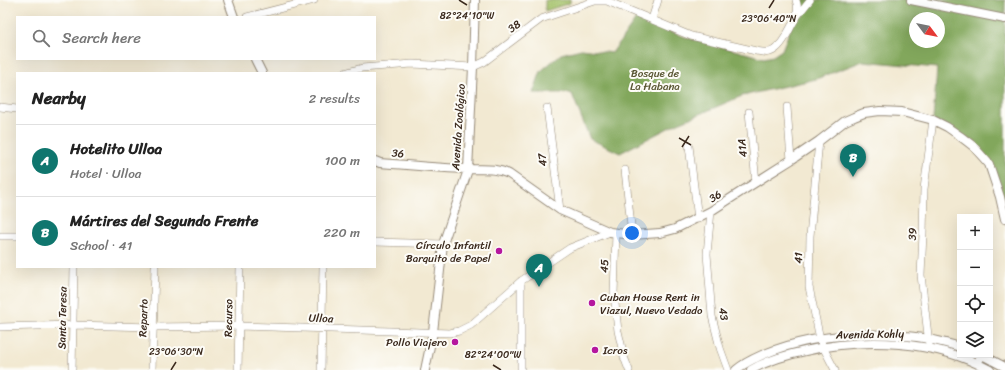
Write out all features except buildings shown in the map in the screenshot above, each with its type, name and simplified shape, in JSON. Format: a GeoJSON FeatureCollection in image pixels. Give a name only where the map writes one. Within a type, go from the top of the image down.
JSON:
{"type":"FeatureCollection","features":[{"type":"Feature","properties":{"kind":"street"},"geometry":{"type":"LineString","coordinates":[[228,0],[234,16]]}},
{"type":"Feature","properties":{"kind":"street"},"geometry":{"type":"LineString","coordinates":[[251,16],[314,0]]}},
{"type":"Feature","properties":{"kind":"street","name":"Avenida Zoológico"},"geometry":{"type":"LineString","coordinates":[[425,370],[433,332],[443,244],[468,170],[475,0]]}},
{"type":"Feature","properties":{"kind":"street"},"geometry":{"type":"LineString","coordinates":[[652,19],[658,0]]}},
{"type":"Feature","properties":{"kind":"street"},"geometry":{"type":"LineString","coordinates":[[796,0],[798,11],[796,18]]}},
{"type":"Feature","properties":{"kind":"street","name":"38"},"geometry":{"type":"LineString","coordinates":[[473,67],[484,62],[542,19],[576,4],[595,1],[607,2],[691,36],[756,51],[770,52],[775,50],[779,45],[796,18],[810,0]]}},
{"type":"Feature","properties":{"kind":"street"},"geometry":{"type":"LineString","coordinates":[[911,0],[1005,19]]}},
{"type":"Feature","properties":{"kind":"street"},"geometry":{"type":"LineString","coordinates":[[256,60],[262,72]]}},
{"type":"Feature","properties":{"kind":"street"},"geometry":{"type":"LineString","coordinates":[[348,72],[362,68],[412,64],[473,67]]}},
{"type":"Feature","properties":{"kind":"street"},"geometry":{"type":"LineString","coordinates":[[0,107],[16,109]]}},
{"type":"Feature","properties":{"kind":"street"},"geometry":{"type":"LineString","coordinates":[[787,107],[791,160]]}},
{"type":"Feature","properties":{"kind":"street","name":"47"},"geometry":{"type":"LineString","coordinates":[[547,108],[560,210]]}},
{"type":"Feature","properties":{"kind":"street","name":"36"},"geometry":{"type":"LineString","coordinates":[[376,161],[380,163],[468,170],[492,169],[502,171],[509,174],[560,210],[613,232],[632,235],[660,233],[675,229],[698,219],[791,160],[854,116],[880,111],[902,112],[932,120],[947,127],[973,146],[989,164],[1000,197],[1005,219]]}},
{"type":"Feature","properties":{"kind":"street","name":"41A"},"geometry":{"type":"LineString","coordinates":[[749,112],[756,182]]}},
{"type":"Feature","properties":{"kind":"street","name":"39"},"geometry":{"type":"LineString","coordinates":[[930,348],[921,274],[924,189],[932,120]]}},
{"type":"Feature","properties":{"kind":"street","name":"41"},"geometry":{"type":"LineString","coordinates":[[819,141],[810,236],[809,287],[822,343],[835,370]]}},
{"type":"Feature","properties":{"kind":"street"},"geometry":{"type":"LineString","coordinates":[[689,146],[698,219]]}},
{"type":"Feature","properties":{"kind":"street"},"geometry":{"type":"LineString","coordinates":[[625,170],[632,235]]}},
{"type":"Feature","properties":{"kind":"street","name":"43"},"geometry":{"type":"LineString","coordinates":[[711,211],[708,254],[712,316],[720,348],[728,370]]}},
{"type":"Feature","properties":{"kind":"street","name":"Ulloa"},"geometry":{"type":"LineString","coordinates":[[0,327],[73,325],[153,327],[239,326],[322,330],[450,333],[459,331],[471,325],[521,281],[570,248],[613,232]]}},
{"type":"Feature","properties":{"kind":"street","name":"45"},"geometry":{"type":"LineString","coordinates":[[613,232],[614,294],[618,331],[624,357],[629,370]]}},
{"type":"Feature","properties":{"kind":"street"},"geometry":{"type":"LineString","coordinates":[[0,236],[16,236]]}},
{"type":"Feature","properties":{"kind":"street"},"geometry":{"type":"LineString","coordinates":[[376,242],[443,244]]}},
{"type":"Feature","properties":{"kind":"street","name":"Santa Teresa"},"geometry":{"type":"LineString","coordinates":[[72,370],[74,268]]}},
{"type":"Feature","properties":{"kind":"street","name":"Reparto"},"geometry":{"type":"LineString","coordinates":[[152,370],[155,268]]}},
{"type":"Feature","properties":{"kind":"street","name":"Recurso"},"geometry":{"type":"LineString","coordinates":[[238,370],[240,268]]}},
{"type":"Feature","properties":{"kind":"street"},"geometry":{"type":"LineString","coordinates":[[321,370],[323,268]]}},
{"type":"Feature","properties":{"kind":"street"},"geometry":{"type":"LineString","coordinates":[[521,281],[521,370]]}},
{"type":"Feature","properties":{"kind":"street","name":"Avenida Kohly"},"geometry":{"type":"LineString","coordinates":[[751,370],[772,356],[805,341],[822,343],[847,336],[930,348],[958,356],[977,363],[990,370]]}},
{"type":"Feature","properties":{"kind":"street","name":"Avenida Kohly"},"geometry":{"type":"LineString","coordinates":[[873,339],[907,336],[957,346]]}},
{"type":"Feature","properties":{"kind":"street","name":"Avenida Kohly"},"geometry":{"type":"LineString","coordinates":[[736,370],[748,362],[772,356]]}},
{"type":"Feature","properties":{"kind":"street"},"geometry":{"type":"LineString","coordinates":[[977,363],[980,358]]}},
{"type":"Feature","properties":{"kind":"street"},"geometry":{"type":"LineString","coordinates":[[988,358],[1005,367]]}},
{"type":"Feature","properties":{"kind":"green space"},"geometry":{"type":"Polygon","coordinates":[[[545,0],[570,0],[570,3],[545,11],[545,0]]]}},
{"type":"Feature","properties":{"kind":"green space","name":"Bosque de La Habana"},"geometry":{"type":"Polygon","coordinates":[[[802,0],[1005,0],[1005,207],[989,164],[973,146],[933,120],[937,68],[863,61],[816,79],[742,96],[676,124],[620,153],[590,139],[572,94],[533,93],[541,71],[561,54],[581,49],[612,53],[636,19],[688,38],[764,58],[773,56],[782,50],[802,0]]]}},
{"type":"Feature","properties":{"kind":"place","name":"Mártires del Segundo Frente"},"geometry":{"type":"Point","coordinates":[853,177]}},
{"type":"Feature","properties":{"kind":"place","name":"Círculo Infantil Barquito de Papel"},"geometry":{"type":"Point","coordinates":[499,251]}},
{"type":"Feature","properties":{"kind":"place","name":"Hotelito Ulloa"},"geometry":{"type":"Point","coordinates":[539,287]}},
{"type":"Feature","properties":{"kind":"place","name":"Cuban House Rent in Viazul, Nuevo Vedado"},"geometry":{"type":"Point","coordinates":[592,303]}},
{"type":"Feature","properties":{"kind":"place","name":"Pollo Viajero"},"geometry":{"type":"Point","coordinates":[455,342]}},
{"type":"Feature","properties":{"kind":"place","name":"Icros"},"geometry":{"type":"Point","coordinates":[595,350]}}]}
